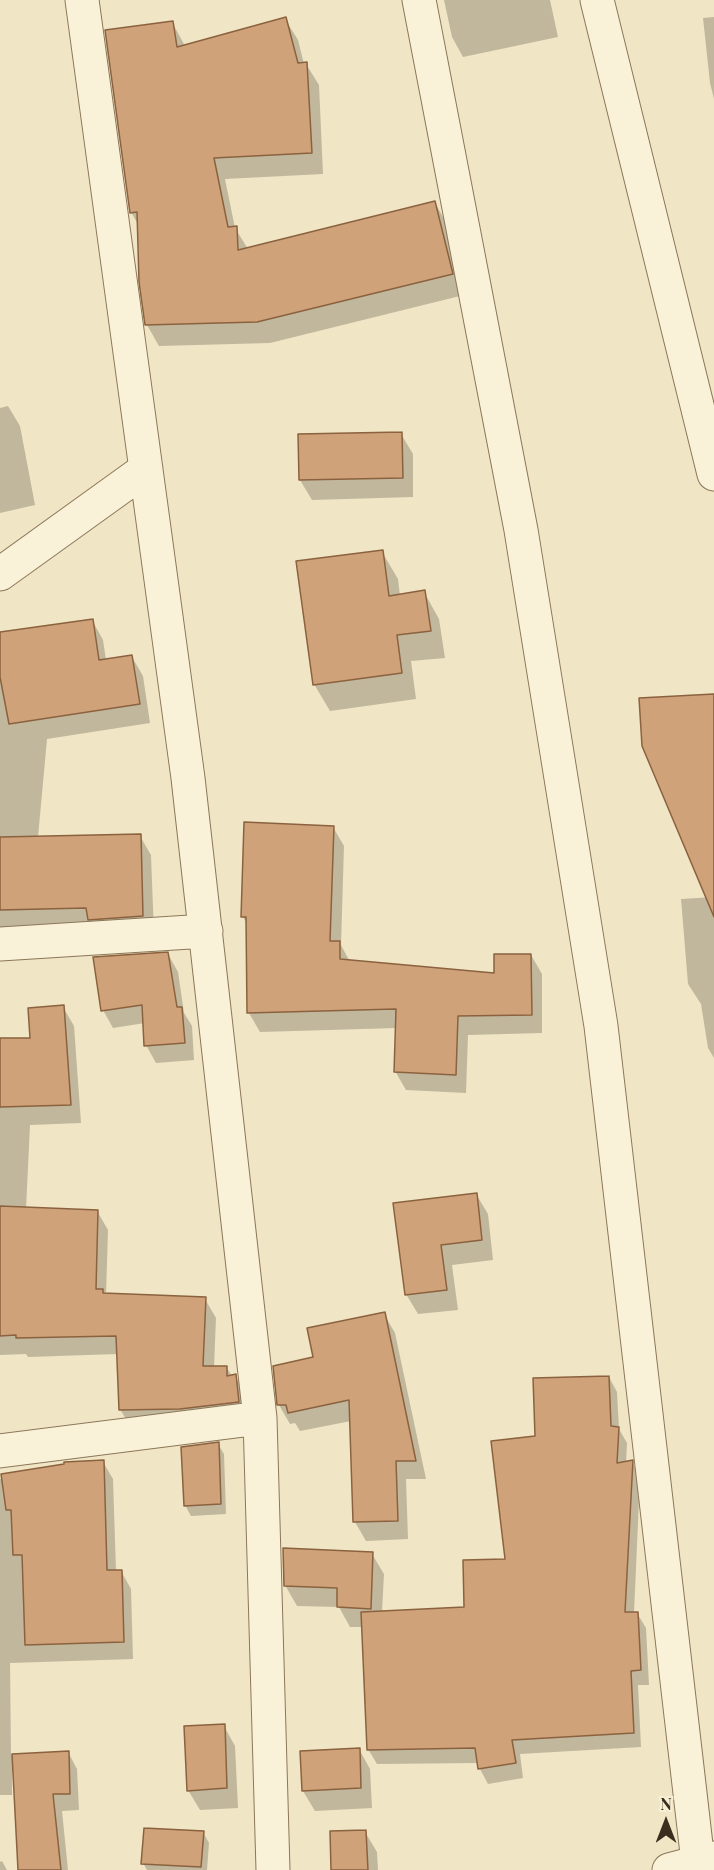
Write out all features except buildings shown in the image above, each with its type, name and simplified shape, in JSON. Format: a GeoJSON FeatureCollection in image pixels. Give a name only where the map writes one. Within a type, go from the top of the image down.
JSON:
{"type":"FeatureCollection","features":[{"type":"Feature","properties":{"kind":"street"},"geometry":{"type":"LineString","coordinates":[[82,0],[188,778],[260,1418],[273,1870]]}},
{"type":"Feature","properties":{"kind":"street"},"geometry":{"type":"LineString","coordinates":[[419,0],[521,530],[601,1026],[694,1863]]}},
{"type":"Feature","properties":{"kind":"street"},"geometry":{"type":"LineString","coordinates":[[597,0],[714,474]]}},
{"type":"Feature","properties":{"kind":"street"},"geometry":{"type":"LineString","coordinates":[[0,574],[146,469]]}},
{"type":"Feature","properties":{"kind":"street"},"geometry":{"type":"LineString","coordinates":[[0,944],[206,931]]}},
{"type":"Feature","properties":{"kind":"street"},"geometry":{"type":"LineString","coordinates":[[0,1451],[260,1418]]}}]}
